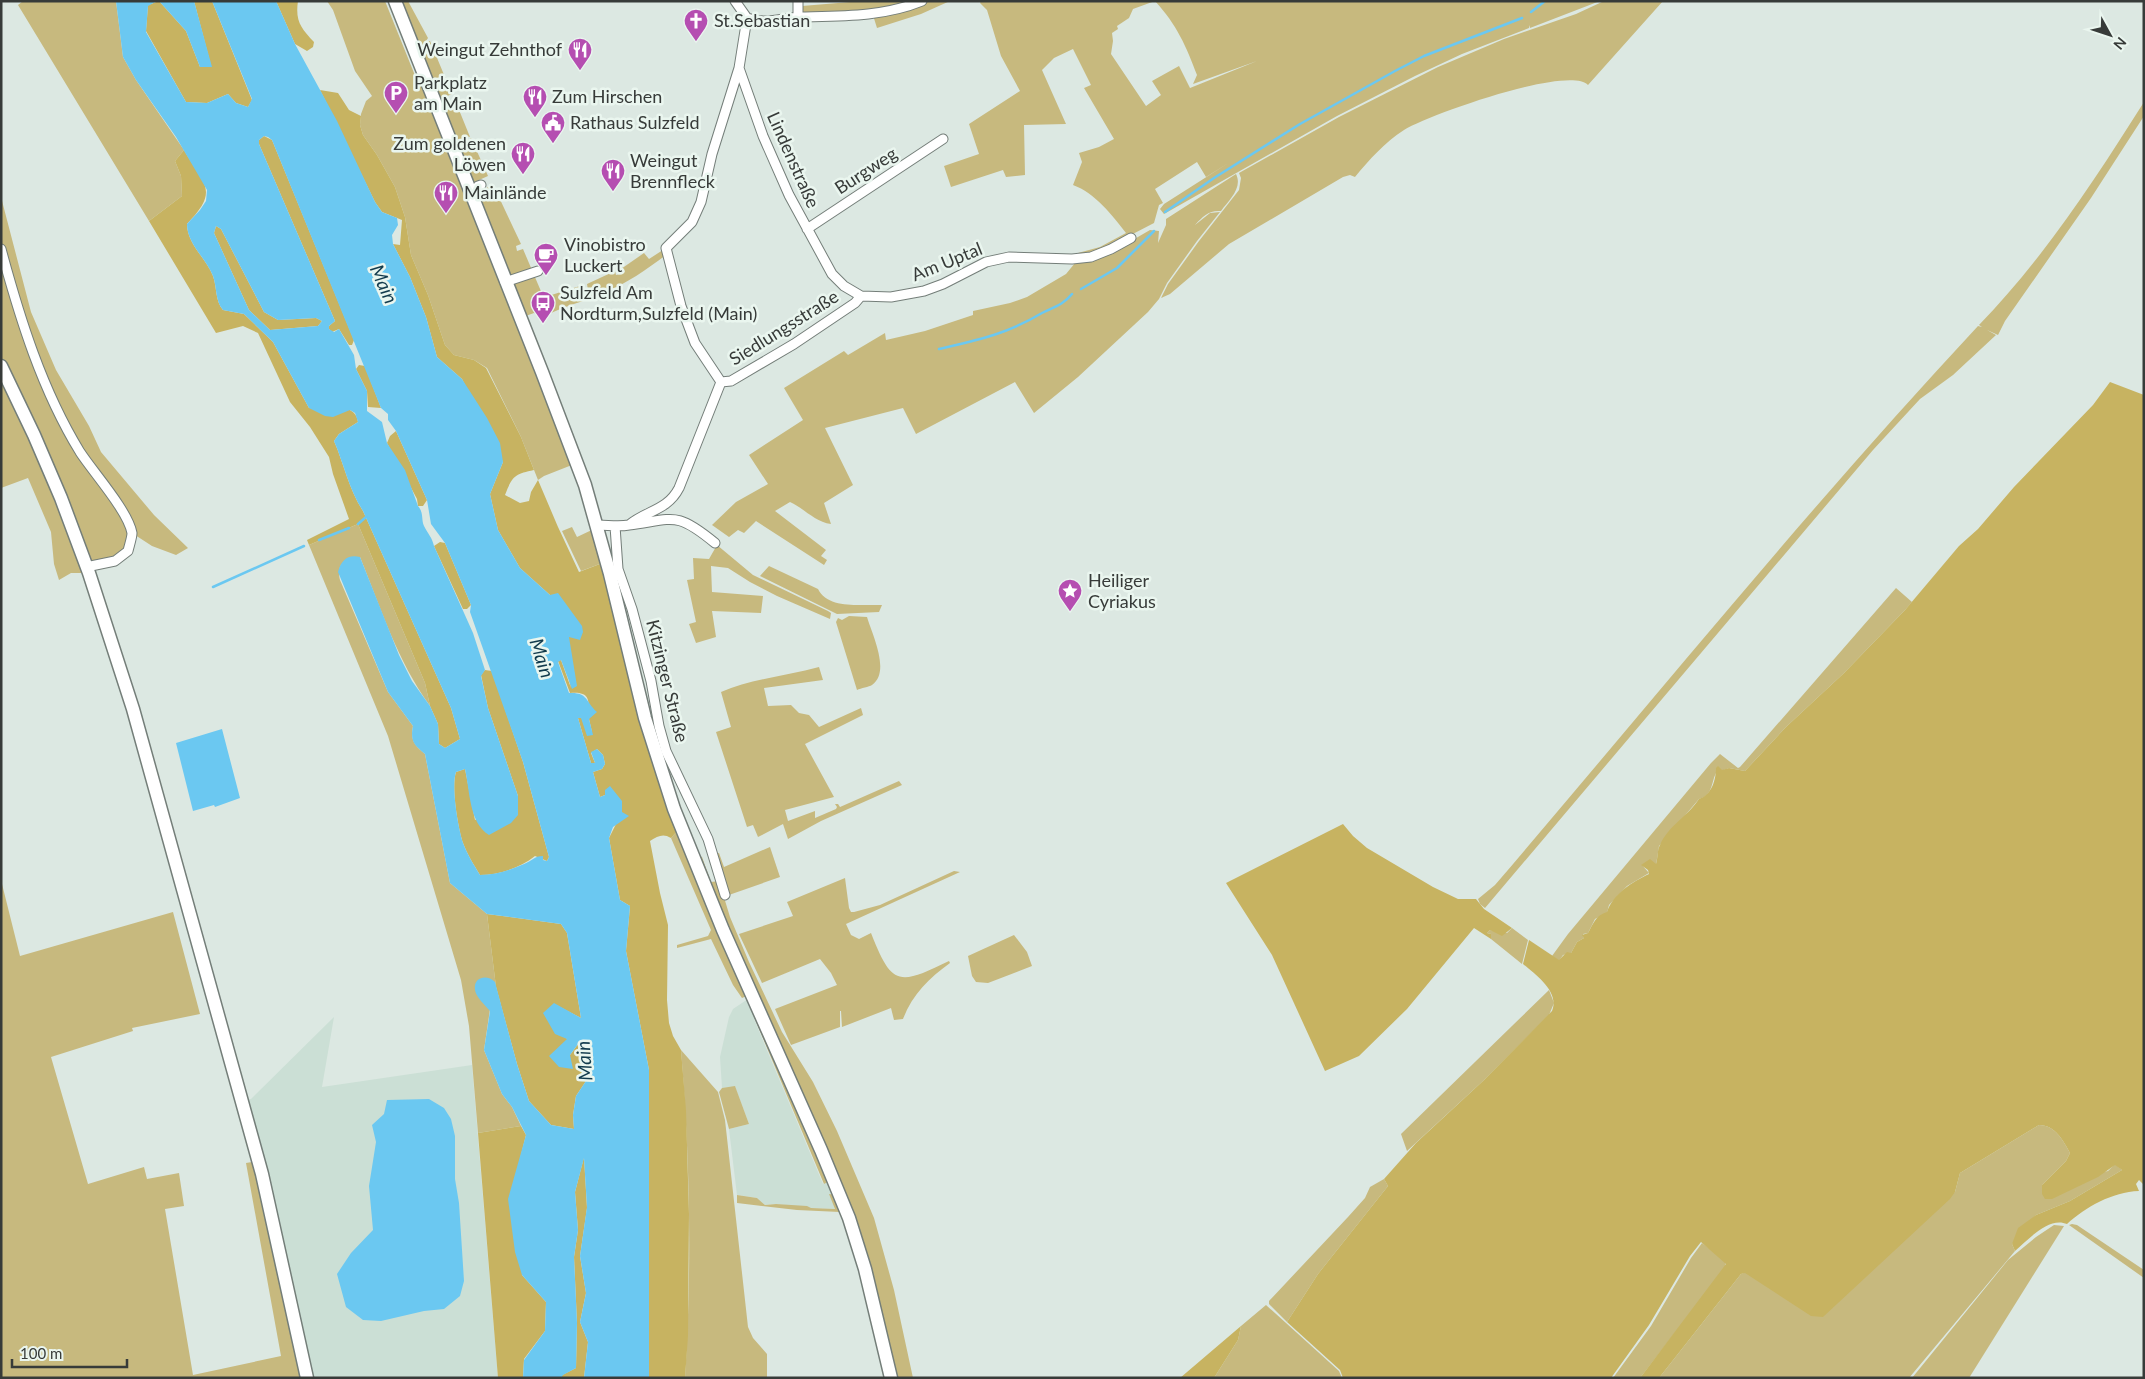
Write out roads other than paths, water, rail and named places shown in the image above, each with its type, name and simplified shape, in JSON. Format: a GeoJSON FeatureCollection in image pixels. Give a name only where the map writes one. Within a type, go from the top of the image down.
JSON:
{"type":"FeatureCollection","features":[{"type":"Feature","properties":{"kind":"main road"},"geometry":{"type":"LineString","coordinates":[[395,1],[574,454],[598,526],[645,718],[674,809],[719,921],[821,1150],[849,1218],[865,1269],[891,1378]]}},
{"type":"Feature","properties":{"kind":"main road"},"geometry":{"type":"LineString","coordinates":[[1,366],[61,498],[133,709],[214,996],[264,1183],[307,1378]]}},
{"type":"Feature","properties":{"kind":"street"},"geometry":{"type":"LineString","coordinates":[[735,1],[747,18],[771,22],[798,17],[886,12],[922,1]]}},
{"type":"Feature","properties":{"kind":"street"},"geometry":{"type":"LineString","coordinates":[[798,1],[798,17]]}},
{"type":"Feature","properties":{"kind":"street","name":"Lindenstraße"},"geometry":{"type":"LineString","coordinates":[[747,18],[739,68],[763,136],[789,196],[832,274],[844,286],[861,296]]}},
{"type":"Feature","properties":{"kind":"street"},"geometry":{"type":"LineString","coordinates":[[629,525],[639,517],[665,506],[675,494],[721,382],[695,343],[681,306],[666,248],[687,228],[701,202],[712,154],[739,68]]}},
{"type":"Feature","properties":{"kind":"street","name":"Burgweg"},"geometry":{"type":"LineString","coordinates":[[807,228],[943,139]]}},
{"type":"Feature","properties":{"kind":"street","name":"Am Uptal"},"geometry":{"type":"LineString","coordinates":[[861,296],[891,297],[924,291],[943,284],[986,262],[1009,257],[1072,259],[1091,257],[1131,238]]}},
{"type":"Feature","properties":{"kind":"street"},"geometry":{"type":"LineString","coordinates":[[1,249],[23,324],[59,412],[80,452],[122,510],[132,533],[128,551],[115,560],[86,567]]}},
{"type":"Feature","properties":{"kind":"street"},"geometry":{"type":"LineString","coordinates":[[505,282],[538,271]]}},
{"type":"Feature","properties":{"kind":"street","name":"Siedlungsstraße"},"geometry":{"type":"LineString","coordinates":[[721,382],[731,380],[794,344],[855,303],[861,296]]}},
{"type":"Feature","properties":{"kind":"street"},"geometry":{"type":"LineString","coordinates":[[598,526],[629,525],[670,519],[681,520],[694,525],[715,543]]}},
{"type":"Feature","properties":{"kind":"street","name":"Kitzinger Straße"},"geometry":{"type":"LineString","coordinates":[[615,526],[618,569],[632,609],[649,672],[666,751],[708,839],[725,895]]}},
{"type":"Feature","properties":{"kind":"water","name":"Main"},"geometry":{"type":"Polygon","coordinates":[[[116,1],[157,1],[148,6],[146,32],[186,102],[207,103],[228,94],[236,103],[248,107],[252,99],[212,1],[276,1],[295,44],[337,121],[375,202],[382,212],[397,218],[398,225],[392,235],[393,244],[410,277],[426,317],[437,357],[462,379],[487,418],[500,443],[503,462],[490,494],[498,530],[520,568],[550,595],[558,593],[582,626],[583,632],[580,640],[569,637],[577,686],[572,689],[561,660],[558,662],[569,693],[580,694],[586,698],[597,712],[589,719],[593,735],[587,736],[581,718],[578,718],[591,763],[595,763],[591,752],[597,749],[603,755],[605,764],[602,769],[593,772],[600,797],[605,795],[605,790],[610,786],[622,801],[622,812],[629,816],[613,827],[609,838],[620,900],[630,906],[626,951],[649,1070],[649,1378],[584,1378],[588,1342],[580,1322],[586,1293],[580,1256],[587,1207],[584,1158],[575,1192],[578,1230],[574,1257],[577,1323],[576,1368],[561,1378],[523,1378],[524,1360],[545,1331],[546,1302],[522,1275],[515,1252],[508,1199],[526,1135],[512,1107],[502,1094],[484,1050],[490,1011],[477,995],[475,986],[476,982],[481,978],[488,978],[495,982],[529,1101],[551,1125],[574,1129],[573,1115],[576,1096],[586,1081],[583,1048],[578,1044],[570,1055],[573,1069],[559,1067],[549,1056],[567,1039],[555,1034],[543,1013],[554,1003],[581,1018],[567,933],[561,924],[487,914],[450,883],[425,754],[414,742],[412,735],[413,726],[388,692],[338,572],[341,564],[346,559],[352,556],[360,557],[399,655],[412,681],[430,706],[438,724],[439,744],[445,748],[460,739],[451,708],[354,494],[334,441],[339,434],[358,422],[355,413],[350,410],[333,417],[325,416],[309,408],[273,342],[244,314],[223,310],[220,306],[213,276],[190,238],[187,224],[206,201],[207,190],[176,137],[136,80],[123,57],[116,1]],[[264,136],[259,140],[259,144],[335,321],[329,326],[329,329],[334,332],[339,329],[354,355],[356,369],[367,391],[367,411],[382,422],[387,443],[405,470],[421,511],[424,526],[473,633],[485,670],[481,676],[488,708],[518,796],[518,815],[511,823],[489,835],[482,830],[474,815],[465,769],[456,772],[454,787],[457,818],[463,843],[480,875],[508,870],[540,856],[543,856],[543,860],[547,861],[549,857],[523,762],[470,612],[471,605],[445,543],[431,524],[427,500],[396,431],[388,420],[388,414],[381,408],[272,140],[264,136]],[[216,226],[214,233],[249,310],[270,330],[318,326],[322,321],[316,318],[278,320],[264,312],[221,229],[216,226]]]}},
{"type":"Feature","properties":{"kind":"water"},"geometry":{"type":"Polygon","coordinates":[[[159,1],[194,1],[212,67],[200,67],[186,31],[159,1]]]}},
{"type":"Feature","properties":{"kind":"water"},"geometry":{"type":"Polygon","coordinates":[[[222,729],[240,798],[215,807],[214,805],[193,811],[176,743],[222,729]]]}},
{"type":"Feature","properties":{"kind":"water"},"geometry":{"type":"Polygon","coordinates":[[[429,1099],[444,1108],[451,1119],[455,1136],[455,1179],[459,1203],[464,1281],[460,1296],[444,1309],[424,1311],[381,1321],[363,1320],[346,1307],[337,1274],[351,1253],[373,1230],[369,1186],[376,1142],[372,1125],[384,1114],[387,1100],[429,1099]]]}},
{"type":"Feature","properties":{"kind":"waterway"},"geometry":{"type":"LineString","coordinates":[[1531,12],[1545,1]]}},
{"type":"Feature","properties":{"kind":"waterway"},"geometry":{"type":"LineString","coordinates":[[1165,212],[1214,178],[1300,124],[1395,71],[1424,56],[1522,18]]}},
{"type":"Feature","properties":{"kind":"waterway"},"geometry":{"type":"LineString","coordinates":[[1081,289],[1117,268],[1154,231]]}},
{"type":"Feature","properties":{"kind":"waterway"},"geometry":{"type":"LineString","coordinates":[[939,349],[980,339],[1017,326],[1065,301],[1072,294]]}},
{"type":"Feature","properties":{"kind":"waterway"},"geometry":{"type":"LineString","coordinates":[[358,524],[366,517]]}},
{"type":"Feature","properties":{"kind":"waterway"},"geometry":{"type":"LineString","coordinates":[[319,540],[349,528]]}},
{"type":"Feature","properties":{"kind":"waterway"},"geometry":{"type":"LineString","coordinates":[[213,587],[304,546]]}},
{"type":"Feature","properties":{"kind":"place","name":"St.Sebastian"},"geometry":{"type":"Point","coordinates":[696,42]}},
{"type":"Feature","properties":{"kind":"place","name":"Weingut Zehnthof"},"geometry":{"type":"Point","coordinates":[580,71]}},
{"type":"Feature","properties":{"kind":"place","name":"Parkplatz am Main"},"geometry":{"type":"Point","coordinates":[396,114]}},
{"type":"Feature","properties":{"kind":"place","name":"Zum Hirschen"},"geometry":{"type":"Point","coordinates":[535,118]}},
{"type":"Feature","properties":{"kind":"place","name":"Rathaus Sulzfeld"},"geometry":{"type":"Point","coordinates":[553,144]}},
{"type":"Feature","properties":{"kind":"place","name":"Zum goldenen Löwen"},"geometry":{"type":"Point","coordinates":[523,175]}},
{"type":"Feature","properties":{"kind":"place","name":"Weingut Brennfleck"},"geometry":{"type":"Point","coordinates":[613,192]}},
{"type":"Feature","properties":{"kind":"place","name":"Mainlände"},"geometry":{"type":"Point","coordinates":[446,214]}},
{"type":"Feature","properties":{"kind":"place","name":"Vinobistro Luckert"},"geometry":{"type":"Point","coordinates":[546,276]}},
{"type":"Feature","properties":{"kind":"place","name":"Sulzfeld Am Nordturm,Sulzfeld (Main)"},"geometry":{"type":"Point","coordinates":[543,324]}},
{"type":"Feature","properties":{"kind":"place","name":"Heiliger Cyriakus"},"geometry":{"type":"Point","coordinates":[1070,612]}}]}
